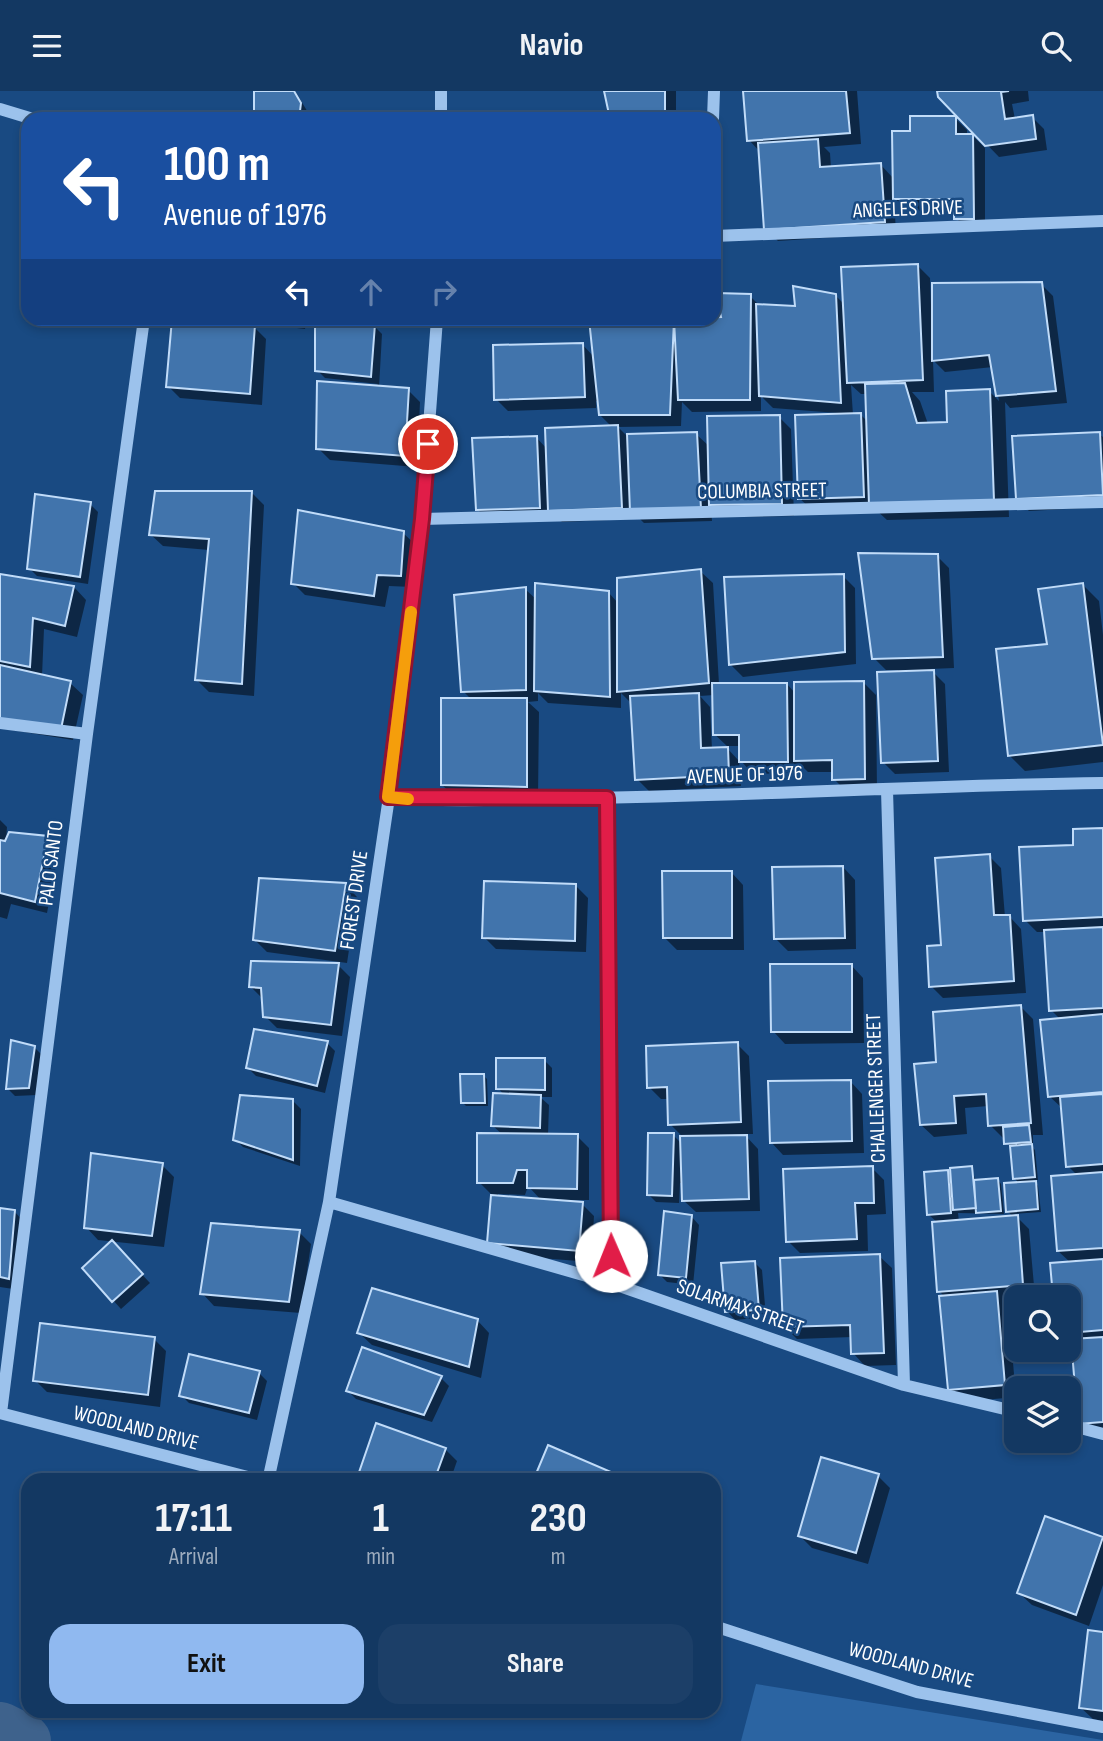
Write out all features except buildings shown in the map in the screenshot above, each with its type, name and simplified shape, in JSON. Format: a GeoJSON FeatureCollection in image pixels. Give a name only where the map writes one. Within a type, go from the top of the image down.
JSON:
{"type":"FeatureCollection","features":[{"type":"Feature","properties":{"kind":"street"},"geometry":{"type":"LineString","coordinates":[[441,91],[441,112]]}},
{"type":"Feature","properties":{"kind":"street"},"geometry":{"type":"LineString","coordinates":[[713,112],[714,91]]}},
{"type":"Feature","properties":{"kind":"street"},"geometry":{"type":"LineString","coordinates":[[0,109],[21,115]]}},
{"type":"Feature","properties":{"kind":"street","name":"ANGELES DRIVE"},"geometry":{"type":"LineString","coordinates":[[721,236],[1103,221]]}},
{"type":"Feature","properties":{"kind":"street","name":"PALO SANTO"},"geometry":{"type":"LineString","coordinates":[[1,1413],[87,734],[143,326]]}},
{"type":"Feature","properties":{"kind":"street","name":"FOREST DRIVE"},"geometry":{"type":"LineString","coordinates":[[268,1473],[329,1202],[388,797],[422,519],[436,326]]}},
{"type":"Feature","properties":{"kind":"street","name":"COLUMBIA STREET"},"geometry":{"type":"LineString","coordinates":[[422,519],[1103,502]]}},
{"type":"Feature","properties":{"kind":"street"},"geometry":{"type":"LineString","coordinates":[[0,723],[87,734]]}},
{"type":"Feature","properties":{"kind":"street","name":"AVENUE OF 1976"},"geometry":{"type":"LineString","coordinates":[[388,797],[607,798],[887,790],[961,785],[1103,783]]}},
{"type":"Feature","properties":{"kind":"street","name":"CHALLENGER STREET"},"geometry":{"type":"LineString","coordinates":[[887,790],[904,1385]]}},
{"type":"Feature","properties":{"kind":"street"},"geometry":{"type":"LineString","coordinates":[[607,798],[611,1283]]}},
{"type":"Feature","properties":{"kind":"street","name":"SOLARMAX STREET"},"geometry":{"type":"LineString","coordinates":[[329,1202],[611,1283],[904,1385],[1004,1409]]}},
{"type":"Feature","properties":{"kind":"street","name":"WOODLAND DRIVE"},"geometry":{"type":"LineString","coordinates":[[1,1413],[235,1473]]}},
{"type":"Feature","properties":{"kind":"street"},"geometry":{"type":"LineString","coordinates":[[1081,1428],[1103,1434]]}},
{"type":"Feature","properties":{"kind":"street","name":"WOODLAND DRIVE"},"geometry":{"type":"LineString","coordinates":[[721,1628],[917,1692],[1103,1727]]}},
{"type":"Feature","properties":{"kind":"shaded area"},"geometry":{"type":"Polygon","coordinates":[[[756,1684],[1103,1740],[1103,1741],[741,1741],[756,1684]]]}},
{"type":"Feature","properties":{"kind":"waterway"},"geometry":{"type":"LineString","coordinates":[[0,1729],[24,1741]]}},
{"type":"Feature","properties":{"kind":"slow traffic"},"geometry":{"type":"LineString","coordinates":[[408,799],[388,797],[411,612]]}},
{"type":"Feature","properties":{"kind":"route"},"geometry":{"type":"LineString","coordinates":[[428,444],[422,519],[388,797],[411,800],[607,798],[611,1256]]}}]}
